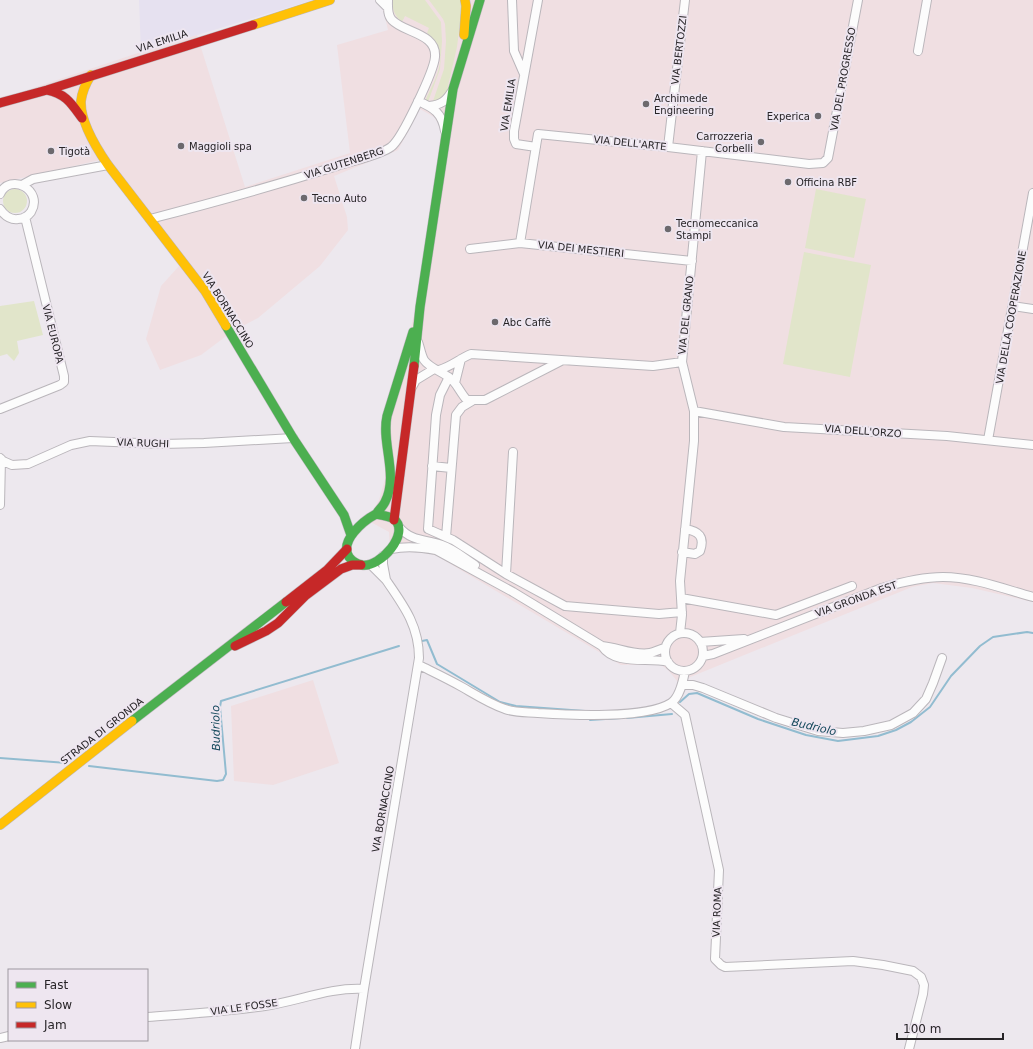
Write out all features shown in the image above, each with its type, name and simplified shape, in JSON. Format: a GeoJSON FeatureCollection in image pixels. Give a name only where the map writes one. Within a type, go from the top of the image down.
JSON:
{"type":"FeatureCollection","features":[{"type":"Feature","properties":{"kind":"main road","name":"VIA EMILIA"},"geometry":{"type":"LineString","coordinates":[[0,103],[91,76],[311,3],[330,0]]}},
{"type":"Feature","properties":{"kind":"main road"},"geometry":{"type":"LineString","coordinates":[[463,53],[466,6],[465,0]]}},
{"type":"Feature","properties":{"kind":"main road"},"geometry":{"type":"LineString","coordinates":[[420,307],[385,426],[391,478],[389,492],[385,502],[376,514],[363,522],[351,535],[347,543],[348,556],[361,565],[371,565],[376,563],[397,542],[397,494],[420,307],[446,134],[453,89],[480,0]]}},
{"type":"Feature","properties":{"kind":"main road","name":"VIA BORNACCINO"},"geometry":{"type":"LineString","coordinates":[[91,76],[82,95],[82,106],[85,122],[96,147],[108,165],[204,291],[293,438],[344,515],[351,535]]}},
{"type":"Feature","properties":{"kind":"main road","name":"VIA BORNACCINO"},"geometry":{"type":"LineString","coordinates":[[47,90],[56,92],[66,97],[85,122]]}},
{"type":"Feature","properties":{"kind":"main road"},"geometry":{"type":"LineString","coordinates":[[376,514],[389,516],[397,524]]}},
{"type":"Feature","properties":{"kind":"main road"},"geometry":{"type":"LineString","coordinates":[[344,515],[348,519],[363,522]]}},
{"type":"Feature","properties":{"kind":"main road","name":"STRADA DI GRONDA"},"geometry":{"type":"LineString","coordinates":[[0,825],[196,670],[328,570],[347,549]]}},
{"type":"Feature","properties":{"kind":"main road","name":"STRADA DI GRONDA"},"geometry":{"type":"LineString","coordinates":[[218,654],[266,632],[278,623],[305,596],[341,569],[352,565],[361,565]]}},
{"type":"Feature","properties":{"kind":"street","name":"VIA GUTENBERG"},"geometry":{"type":"LineString","coordinates":[[150,219],[298,178],[392,147],[418,101],[435,57],[434,50],[430,42],[425,37],[391,19],[388,4],[380,0]]}},
{"type":"Feature","properties":{"kind":"street","name":"VIA EMILIA"},"geometry":{"type":"LineString","coordinates":[[512,0],[514,51],[524,74]]}},
{"type":"Feature","properties":{"kind":"street","name":"VIA EMILIA"},"geometry":{"type":"LineString","coordinates":[[536,147],[516,144],[514,139],[514,130],[538,0]]}},
{"type":"Feature","properties":{"kind":"street","name":"VIA BERTOZZI"},"geometry":{"type":"LineString","coordinates":[[668,147],[684,0]]}},
{"type":"Feature","properties":{"kind":"street","name":"VIA DEL PROGRESSO"},"geometry":{"type":"LineString","coordinates":[[828,158],[858,0]]}},
{"type":"Feature","properties":{"kind":"street"},"geometry":{"type":"LineString","coordinates":[[918,51],[927,0]]}},
{"type":"Feature","properties":{"kind":"street"},"geometry":{"type":"LineString","coordinates":[[429,106],[438,105],[443,102],[453,89]]}},
{"type":"Feature","properties":{"kind":"street"},"geometry":{"type":"LineString","coordinates":[[418,101],[429,106],[440,115],[444,122],[446,134]]}},
{"type":"Feature","properties":{"kind":"street","name":"VIA DELL'ARTE"},"geometry":{"type":"LineString","coordinates":[[520,243],[538,134],[668,147],[809,164],[823,163],[828,158]]}},
{"type":"Feature","properties":{"kind":"street","name":"VIA DEL GRANO"},"geometry":{"type":"LineString","coordinates":[[682,614],[680,581],[694,441],[694,411],[682,362],[702,151]]}},
{"type":"Feature","properties":{"kind":"street"},"geometry":{"type":"LineString","coordinates":[[22,185],[33,179],[108,165]]}},
{"type":"Feature","properties":{"kind":"street"},"geometry":{"type":"LineString","coordinates":[[0,194],[10,185],[22,185],[30,190],[34,200],[30,213],[25,217],[13,219],[4,215],[0,209]]}},
{"type":"Feature","properties":{"kind":"street","name":"VIA DELLA COOPERAZIONE"},"geometry":{"type":"LineString","coordinates":[[988,440],[1033,193]]}},
{"type":"Feature","properties":{"kind":"street","name":"VIA EUROPA"},"geometry":{"type":"LineString","coordinates":[[0,409],[60,385],[64,382],[64,376],[25,217]]}},
{"type":"Feature","properties":{"kind":"street","name":"VIA DEI MESTIERI"},"geometry":{"type":"LineString","coordinates":[[470,248],[520,243],[692,260]]}},
{"type":"Feature","properties":{"kind":"street"},"geometry":{"type":"LineString","coordinates":[[1013,306],[1033,309]]}},
{"type":"Feature","properties":{"kind":"street"},"geometry":{"type":"LineString","coordinates":[[417,341],[424,360],[452,380],[462,395],[467,400],[472,401],[485,400],[561,361]]}},
{"type":"Feature","properties":{"kind":"street"},"geometry":{"type":"LineString","coordinates":[[410,389],[416,380],[436,370],[450,366],[471,354],[653,366],[682,362]]}},
{"type":"Feature","properties":{"kind":"street"},"geometry":{"type":"LineString","coordinates":[[460,359],[452,380],[440,395],[436,415],[428,529],[453,540],[506,574],[565,606],[659,614],[682,614]]}},
{"type":"Feature","properties":{"kind":"street"},"geometry":{"type":"LineString","coordinates":[[446,537],[456,415],[462,407],[472,401]]}},
{"type":"Feature","properties":{"kind":"street","name":"VIA DELL'ORZO"},"geometry":{"type":"LineString","coordinates":[[694,411],[784,427],[924,435],[1033,445]]}},
{"type":"Feature","properties":{"kind":"street","name":"VIA RUGHI"},"geometry":{"type":"LineString","coordinates":[[0,458],[12,465],[28,464],[71,445],[90,441],[162,444],[293,438]]}},
{"type":"Feature","properties":{"kind":"street"},"geometry":{"type":"LineString","coordinates":[[506,574],[513,452]]}},
{"type":"Feature","properties":{"kind":"street","name":"VIA RUGHI"},"geometry":{"type":"LineString","coordinates":[[0,458],[0,505]]}},
{"type":"Feature","properties":{"kind":"street"},"geometry":{"type":"LineString","coordinates":[[432,466],[451,468]]}},
{"type":"Feature","properties":{"kind":"street"},"geometry":{"type":"LineString","coordinates":[[397,524],[413,538],[442,545],[452,550],[513,592]]}},
{"type":"Feature","properties":{"kind":"street"},"geometry":{"type":"LineString","coordinates":[[682,552],[695,554],[700,551],[702,545],[701,538],[698,534],[693,530],[685,529]]}},
{"type":"Feature","properties":{"kind":"street"},"geometry":{"type":"LineString","coordinates":[[391,549],[421,547],[436,550],[513,592],[602,646],[611,655],[632,660],[660,660],[668,662],[676,669],[686,671],[676,698],[671,703],[661,708],[638,713],[574,715],[507,710],[491,704],[418,665]]}},
{"type":"Feature","properties":{"kind":"street","name":"VIA BORNACCINO"},"geometry":{"type":"LineString","coordinates":[[383,556],[386,580]]}},
{"type":"Feature","properties":{"kind":"street","name":"VIA BORNACCINO"},"geometry":{"type":"LineString","coordinates":[[356,1049],[364,989],[418,665],[419,645],[413,624],[403,604],[386,580],[371,565]]}},
{"type":"Feature","properties":{"kind":"street","name":"VIA GRONDA EST"},"geometry":{"type":"LineString","coordinates":[[686,671],[697,666],[703,656],[713,654],[903,581],[944,577],[964,579],[1033,597]]}},
{"type":"Feature","properties":{"kind":"street"},"geometry":{"type":"LineString","coordinates":[[681,598],[776,615],[852,586]]}},
{"type":"Feature","properties":{"kind":"street"},"geometry":{"type":"LineString","coordinates":[[680,633],[682,614]]}},
{"type":"Feature","properties":{"kind":"street"},"geometry":{"type":"LineString","coordinates":[[682,614],[689,633]]}},
{"type":"Feature","properties":{"kind":"street"},"geometry":{"type":"LineString","coordinates":[[668,662],[665,648],[671,638],[680,633],[689,633],[696,637],[702,646],[703,656]]}},
{"type":"Feature","properties":{"kind":"street","name":"VIA GRONDA EST"},"geometry":{"type":"LineString","coordinates":[[700,642],[752,638]]}},
{"type":"Feature","properties":{"kind":"street"},"geometry":{"type":"LineString","coordinates":[[602,646],[632,652],[650,653],[665,648]]}},
{"type":"Feature","properties":{"kind":"street"},"geometry":{"type":"LineString","coordinates":[[682,685],[693,685],[703,688],[776,718],[818,731],[843,733],[864,732],[891,725],[913,714],[926,699],[942,658]]}},
{"type":"Feature","properties":{"kind":"street","name":"VIA ROMA"},"geometry":{"type":"LineString","coordinates":[[671,703],[685,716],[719,870],[715,959],[725,966],[853,961],[883,964],[913,971],[921,977],[924,985],[909,1049]]}},
{"type":"Feature","properties":{"kind":"street","name":"VIA LE FOSSE"},"geometry":{"type":"LineString","coordinates":[[148,1017],[267,1006],[298,998],[351,988],[364,989]]}},
{"type":"Feature","properties":{"kind":"shaded area"},"geometry":{"type":"Polygon","coordinates":[[[139,0],[313,0],[141,52],[139,0]]]}},
{"type":"Feature","properties":{"kind":"shaded area"},"geometry":{"type":"Polygon","coordinates":[[[381,0],[1033,0],[1033,602],[972,588],[933,583],[912,587],[678,682],[668,670],[661,665],[621,665],[437,556],[421,550],[390,552],[389,532],[367,520],[379,500],[385,479],[385,456],[399,372],[417,304],[442,129],[434,117],[420,109],[398,150],[334,176],[347,217],[348,230],[320,266],[258,318],[233,331],[201,355],[160,370],[146,339],[161,286],[179,266],[100,160],[0,183],[0,97],[21,92],[197,35],[245,187],[350,153],[337,45],[388,30],[381,0]]]}},
{"type":"Feature","properties":{"kind":"shaded area"},"geometry":{"type":"Polygon","coordinates":[[[313,680],[339,763],[273,785],[234,781],[231,706],[313,680]]]}},
{"type":"Feature","properties":{"kind":"green space"},"geometry":{"type":"Polygon","coordinates":[[[391,0],[425,0],[441,22],[442,41],[440,69],[428,102],[425,101],[440,66],[439,49],[435,41],[427,33],[429,28],[405,16],[402,22],[399,20],[394,12],[391,0]]]}},
{"type":"Feature","properties":{"kind":"green space"},"geometry":{"type":"Polygon","coordinates":[[[429,0],[463,0],[457,47],[445,99],[432,104],[444,69],[446,41],[445,24],[443,19],[429,0]]]}},
{"type":"Feature","properties":{"kind":"green space"},"geometry":{"type":"Polygon","coordinates":[[[15,189],[24,192],[27,201],[24,210],[15,213],[6,210],[3,201],[6,192],[15,189]]]}},
{"type":"Feature","properties":{"kind":"green space"},"geometry":{"type":"Polygon","coordinates":[[[816,189],[866,199],[854,258],[805,248],[816,189]]]}},
{"type":"Feature","properties":{"kind":"green space"},"geometry":{"type":"Polygon","coordinates":[[[804,252],[871,265],[850,377],[783,364],[804,252]]]}},
{"type":"Feature","properties":{"kind":"green space"},"geometry":{"type":"Polygon","coordinates":[[[34,301],[43,335],[17,341],[19,353],[14,361],[7,354],[0,356],[0,306],[34,301]]]}},
{"type":"Feature","properties":{"kind":"waterway","name":"Budriolo"},"geometry":{"type":"LineString","coordinates":[[680,702],[689,694],[697,693],[758,719],[806,735],[838,741],[878,736],[896,730],[911,722],[930,707],[951,676],[980,646],[993,637],[1027,632],[1033,633]]}},
{"type":"Feature","properties":{"kind":"waterway","name":"Budriolo"},"geometry":{"type":"LineString","coordinates":[[422,641],[427,640],[437,664],[500,702],[516,706],[585,711]]}},
{"type":"Feature","properties":{"kind":"waterway","name":"Budriolo"},"geometry":{"type":"LineString","coordinates":[[89,766],[217,781],[223,780],[226,774],[220,707],[221,701],[399,646]]}},
{"type":"Feature","properties":{"kind":"waterway","name":"Budriolo"},"geometry":{"type":"LineString","coordinates":[[627,718],[672,714]]}},
{"type":"Feature","properties":{"kind":"waterway","name":"Budriolo"},"geometry":{"type":"LineString","coordinates":[[590,720],[621,718]]}},
{"type":"Feature","properties":{"kind":"waterway","name":"Budriolo"},"geometry":{"type":"LineString","coordinates":[[0,758],[67,763]]}},
{"type":"Feature","properties":{"kind":"traffic: fast"},"geometry":{"type":"LineString","coordinates":[[414,366],[420,307],[453,89],[480,0]]}},
{"type":"Feature","properties":{"kind":"traffic: fast"},"geometry":{"type":"LineString","coordinates":[[226,326],[293,438],[344,515],[351,535]]}},
{"type":"Feature","properties":{"kind":"traffic: fast"},"geometry":{"type":"LineString","coordinates":[[376,514],[385,502],[389,492],[390,470],[386,437],[387,416],[413,332]]}},
{"type":"Feature","properties":{"kind":"traffic: fast"},"geometry":{"type":"LineString","coordinates":[[376,514],[388,516],[394,519],[398,525],[399,533],[391,548],[385,555],[377,561],[360,565],[349,557],[347,545],[350,538],[359,526],[376,514]]}},
{"type":"Feature","properties":{"kind":"traffic: fast"},"geometry":{"type":"LineString","coordinates":[[132,721],[286,602]]}},
{"type":"Feature","properties":{"kind":"traffic: slow"},"geometry":{"type":"LineString","coordinates":[[253,25],[330,0]]}},
{"type":"Feature","properties":{"kind":"traffic: slow"},"geometry":{"type":"LineString","coordinates":[[464,35],[465,0]]}},
{"type":"Feature","properties":{"kind":"traffic: slow"},"geometry":{"type":"LineString","coordinates":[[91,75],[82,94],[81,109],[86,126],[94,143],[108,165],[205,291],[226,326]]}},
{"type":"Feature","properties":{"kind":"traffic: slow"},"geometry":{"type":"LineString","coordinates":[[0,825],[132,721]]}},
{"type":"Feature","properties":{"kind":"traffic: jam"},"geometry":{"type":"LineString","coordinates":[[0,103],[47,90],[253,25]]}},
{"type":"Feature","properties":{"kind":"traffic: jam"},"geometry":{"type":"LineString","coordinates":[[47,90],[59,94],[68,100],[82,118]]}},
{"type":"Feature","properties":{"kind":"traffic: jam"},"geometry":{"type":"LineString","coordinates":[[394,520],[414,366]]}},
{"type":"Feature","properties":{"kind":"traffic: jam"},"geometry":{"type":"LineString","coordinates":[[286,602],[327,570],[347,549]]}},
{"type":"Feature","properties":{"kind":"traffic: jam"},"geometry":{"type":"LineString","coordinates":[[235,646],[266,631],[278,623],[305,596],[341,569],[352,565],[361,565]]}},
{"type":"Feature","properties":{"kind":"place","name":"Archimede Engineering"},"geometry":{"type":"Point","coordinates":[646,104]}},
{"type":"Feature","properties":{"kind":"place","name":"Experica"},"geometry":{"type":"Point","coordinates":[818,116]}},
{"type":"Feature","properties":{"kind":"place","name":"Carrozzeria Corbelli"},"geometry":{"type":"Point","coordinates":[761,142]}},
{"type":"Feature","properties":{"kind":"place","name":"Maggioli spa"},"geometry":{"type":"Point","coordinates":[181,146]}},
{"type":"Feature","properties":{"kind":"place","name":"Tigotà"},"geometry":{"type":"Point","coordinates":[51,151]}},
{"type":"Feature","properties":{"kind":"place","name":"Officina RBF"},"geometry":{"type":"Point","coordinates":[788,182]}},
{"type":"Feature","properties":{"kind":"place","name":"Tecno Auto"},"geometry":{"type":"Point","coordinates":[304,198]}},
{"type":"Feature","properties":{"kind":"place","name":"Tecnomeccanica Stampi"},"geometry":{"type":"Point","coordinates":[668,229]}},
{"type":"Feature","properties":{"kind":"place","name":"Abc Caffè"},"geometry":{"type":"Point","coordinates":[495,322]}}]}
